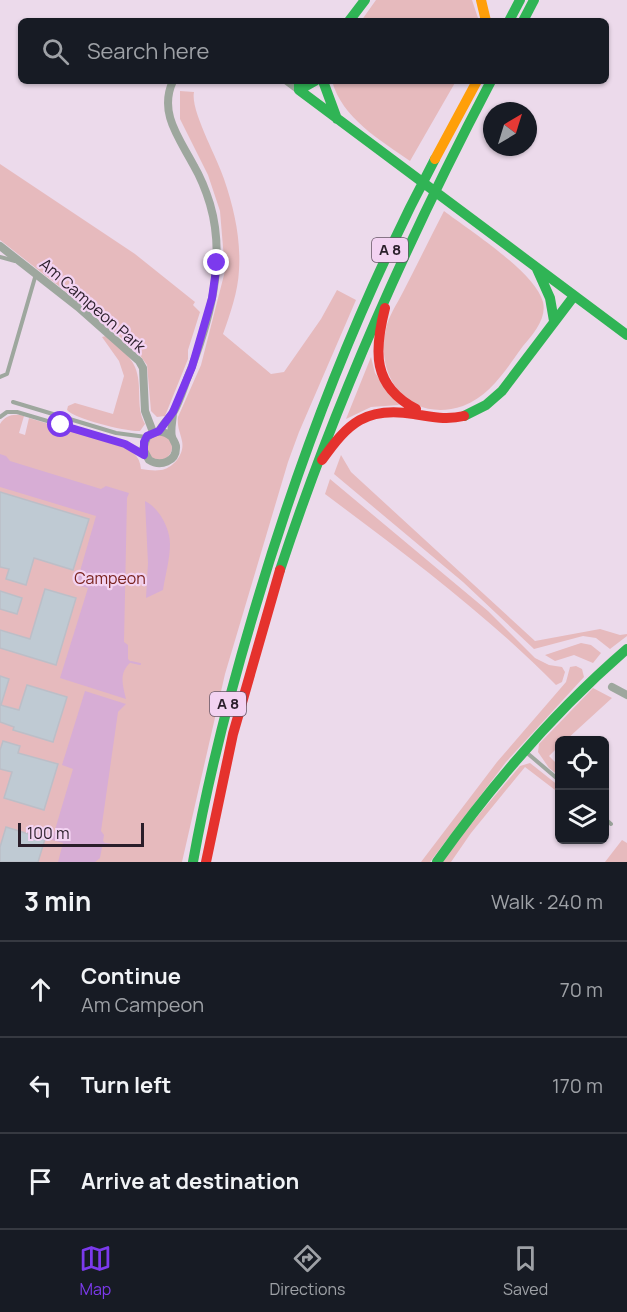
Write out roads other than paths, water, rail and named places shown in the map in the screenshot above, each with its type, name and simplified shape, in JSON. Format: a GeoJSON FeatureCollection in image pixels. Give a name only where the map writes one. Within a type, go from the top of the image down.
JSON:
{"type":"FeatureCollection","features":[{"type":"Feature","properties":{"kind":"main road"},"geometry":{"type":"LineString","coordinates":[[351,18],[365,0]]}},
{"type":"Feature","properties":{"kind":"main road"},"geometry":{"type":"LineString","coordinates":[[481,0],[485,18]]}},
{"type":"Feature","properties":{"kind":"main road"},"geometry":{"type":"LineString","coordinates":[[511,18],[520,0]]}},
{"type":"Feature","properties":{"kind":"main road"},"geometry":{"type":"LineString","coordinates":[[525,18],[534,0]]}},
{"type":"Feature","properties":{"kind":"main road"},"geometry":{"type":"LineString","coordinates":[[324,84],[338,119]]}},
{"type":"Feature","properties":{"kind":"main road"},"geometry":{"type":"LineString","coordinates":[[459,114],[470,84]]}},
{"type":"Feature","properties":{"kind":"main road","name":"A 8"},"geometry":{"type":"LineString","coordinates":[[194,862],[211,774],[235,676],[299,471],[366,305],[411,205],[475,84]]}},
{"type":"Feature","properties":{"kind":"main road","name":"A 8"},"geometry":{"type":"LineString","coordinates":[[206,862],[244,689],[309,479],[323,451],[370,325],[444,168],[489,84]]}},
{"type":"Feature","properties":{"kind":"main road"},"geometry":{"type":"LineString","coordinates":[[299,85],[338,119],[627,335]]}},
{"type":"Feature","properties":{"kind":"main road"},"geometry":{"type":"LineString","coordinates":[[407,244],[384,310],[376,351],[381,371],[390,391],[406,405],[440,419]]}},
{"type":"Feature","properties":{"kind":"main road"},"geometry":{"type":"LineString","coordinates":[[537,269],[550,298],[554,321]]}},
{"type":"Feature","properties":{"kind":"main road"},"geometry":{"type":"LineString","coordinates":[[323,451],[353,422],[374,412],[399,411],[440,419],[476,412],[491,402],[510,381],[574,296]]}},
{"type":"Feature","properties":{"kind":"main road"},"geometry":{"type":"LineString","coordinates":[[437,862],[461,828],[524,751],[597,675],[627,649]]}},
{"type":"Feature","properties":{"kind":"street"},"geometry":{"type":"LineString","coordinates":[[172,84],[168,101],[169,120],[204,186],[217,245],[215,280],[192,367],[173,412],[144,442],[144,455],[154,463],[165,463],[175,452],[176,446],[172,436],[173,412]]}},
{"type":"Feature","properties":{"kind":"street","name":"Am Campeon Park"},"geometry":{"type":"LineString","coordinates":[[0,246],[78,307],[139,361],[143,368],[145,411],[153,433]]}},
{"type":"Feature","properties":{"kind":"street"},"geometry":{"type":"LineString","coordinates":[[145,411],[156,422],[165,421]]}},
{"type":"Feature","properties":{"kind":"street"},"geometry":{"type":"LineString","coordinates":[[153,433],[172,436]]}},
{"type":"Feature","properties":{"kind":"street"},"geometry":{"type":"LineString","coordinates":[[612,687],[627,695]]}},
{"type":"Feature","properties":{"kind":"lane"},"geometry":{"type":"LineString","coordinates":[[0,257],[22,262]]}},
{"type":"Feature","properties":{"kind":"lane"},"geometry":{"type":"LineString","coordinates":[[0,377],[7,374],[36,273]]}},
{"type":"Feature","properties":{"kind":"lane"},"geometry":{"type":"LineString","coordinates":[[13,402],[116,433],[153,433]]}},
{"type":"Feature","properties":{"kind":"lane"},"geometry":{"type":"LineString","coordinates":[[0,417],[7,412],[18,412],[125,444],[144,455]]}},
{"type":"Feature","properties":{"kind":"lane"},"geometry":{"type":"LineString","coordinates":[[524,751],[555,776]]}},
{"type":"Feature","properties":{"kind":"waterway"},"geometry":{"type":"LineString","coordinates":[[131,662],[140,664]]}},
{"type":"Feature","properties":{"kind":"waterway"},"geometry":{"type":"LineString","coordinates":[[106,844],[112,845]]}},
{"type":"Feature","properties":{"kind":"park label","name":"Campeon"},"geometry":{"type":"Point","coordinates":[110,578]}}]}
